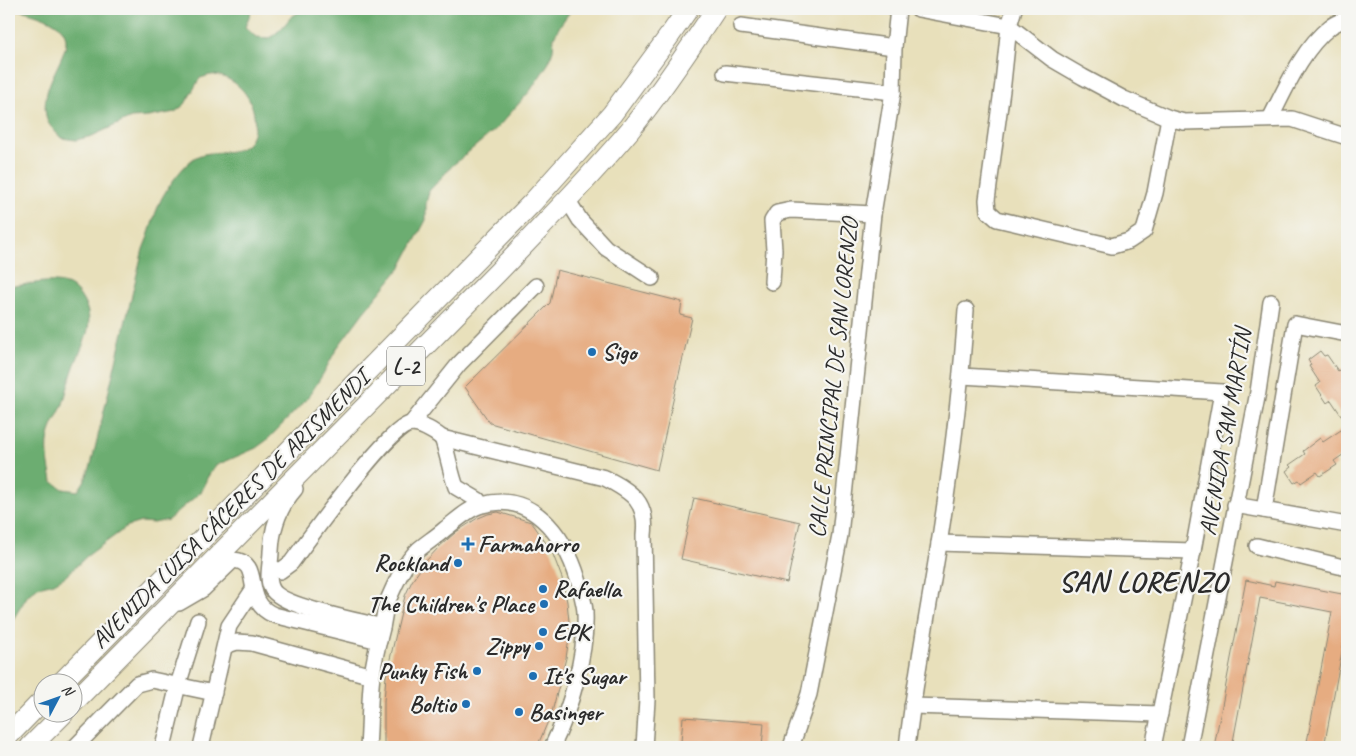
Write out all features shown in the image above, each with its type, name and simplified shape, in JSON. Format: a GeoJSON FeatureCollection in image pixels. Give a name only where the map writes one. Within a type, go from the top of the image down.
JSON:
{"type":"FeatureCollection","features":[{"type":"Feature","properties":{"kind":"main road","name":"AVENIDA LUISA CÁCERES DE ARISMENDI"},"geometry":{"type":"LineString","coordinates":[[70,674],[532,203],[612,114],[688,9]]}},
{"type":"Feature","properties":{"kind":"main road","name":"AVENIDA LUISA CÁCERES DE ARISMENDI"},"geometry":{"type":"LineString","coordinates":[[82,694],[375,398],[567,199],[630,129],[716,9]]}},
{"type":"Feature","properties":{"kind":"main road"},"geometry":{"type":"LineString","coordinates":[[9,735],[32,711]]}},
{"type":"Feature","properties":{"kind":"main road"},"geometry":{"type":"LineString","coordinates":[[30,747],[53,724]]}},
{"type":"Feature","properties":{"kind":"street","name":"CALLE PRINCIPAL DE SAN LORENZO"},"geometry":{"type":"LineString","coordinates":[[791,747],[809,694],[840,535],[873,214],[893,92],[894,47],[898,9]]}},
{"type":"Feature","properties":{"kind":"street"},"geometry":{"type":"LineString","coordinates":[[918,9],[1009,26],[1082,78],[1124,99],[1170,118],[1184,122],[1292,119],[1347,137]]}},
{"type":"Feature","properties":{"kind":"street"},"geometry":{"type":"LineString","coordinates":[[1014,9],[1009,26],[987,200],[988,211],[997,219],[1112,246],[1128,241],[1144,231],[1155,193],[1170,118]]}},
{"type":"Feature","properties":{"kind":"street"},"geometry":{"type":"LineString","coordinates":[[1270,119],[1294,70],[1330,27],[1347,18]]}},
{"type":"Feature","properties":{"kind":"street"},"geometry":{"type":"LineString","coordinates":[[741,26],[894,47]]}},
{"type":"Feature","properties":{"kind":"street"},"geometry":{"type":"LineString","coordinates":[[725,73],[893,92]]}},
{"type":"Feature","properties":{"kind":"street"},"geometry":{"type":"LineString","coordinates":[[567,199],[580,220],[606,248],[652,278]]}},
{"type":"Feature","properties":{"kind":"street"},"geometry":{"type":"LineString","coordinates":[[772,282],[774,250],[772,221],[777,213],[790,210],[873,214]]}},
{"type":"Feature","properties":{"kind":"street"},"geometry":{"type":"LineString","coordinates":[[270,568],[280,571],[291,562],[382,446],[399,429],[411,424],[459,364],[536,286]]}},
{"type":"Feature","properties":{"kind":"street","name":"AVENIDA SAN MARTÍN"},"geometry":{"type":"LineString","coordinates":[[1189,747],[1258,392],[1271,302]]}},
{"type":"Feature","properties":{"kind":"street"},"geometry":{"type":"LineString","coordinates":[[907,747],[939,543],[962,376],[966,310]]}},
{"type":"Feature","properties":{"kind":"street"},"geometry":{"type":"LineString","coordinates":[[1264,510],[1296,324],[1347,334]]}},
{"type":"Feature","properties":{"kind":"street"},"geometry":{"type":"LineString","coordinates":[[962,376],[1222,392],[1193,551],[1153,747]]}},
{"type":"Feature","properties":{"kind":"street"},"geometry":{"type":"LineString","coordinates":[[375,398],[281,507],[274,524],[269,581],[272,590],[280,598],[381,634]]}},
{"type":"Feature","properties":{"kind":"street"},"geometry":{"type":"LineString","coordinates":[[411,424],[430,429],[442,438],[605,478],[626,488],[640,502],[646,520],[644,535],[647,700],[644,747]]}},
{"type":"Feature","properties":{"kind":"street"},"geometry":{"type":"LineString","coordinates":[[442,438],[456,487],[478,500],[481,505]]}},
{"type":"Feature","properties":{"kind":"street"},"geometry":{"type":"LineString","coordinates":[[368,747],[372,676],[388,600],[403,570],[417,551],[458,519],[481,505],[499,502],[517,504],[528,508],[552,528],[567,552],[578,576],[585,611],[584,638],[567,711],[552,747]]}},
{"type":"Feature","properties":{"kind":"street"},"geometry":{"type":"LineString","coordinates":[[1236,505],[1347,524]]}},
{"type":"Feature","properties":{"kind":"street"},"geometry":{"type":"LineString","coordinates":[[939,543],[1193,551]]}},
{"type":"Feature","properties":{"kind":"street"},"geometry":{"type":"LineString","coordinates":[[1257,546],[1347,568]]}},
{"type":"Feature","properties":{"kind":"street"},"geometry":{"type":"LineString","coordinates":[[161,615],[202,589],[233,560],[247,564],[251,573],[253,590],[258,603],[264,611],[274,615],[381,634]]}},
{"type":"Feature","properties":{"kind":"street"},"geometry":{"type":"LineString","coordinates":[[201,747],[229,626],[253,590]]}},
{"type":"Feature","properties":{"kind":"street"},"geometry":{"type":"LineString","coordinates":[[163,747],[178,685],[198,621]]}},
{"type":"Feature","properties":{"kind":"street"},"geometry":{"type":"LineString","coordinates":[[225,646],[236,642],[252,643],[372,676]]}},
{"type":"Feature","properties":{"kind":"street"},"geometry":{"type":"LineString","coordinates":[[75,747],[136,684],[152,680],[214,693]]}},
{"type":"Feature","properties":{"kind":"street"},"geometry":{"type":"LineString","coordinates":[[912,706],[1160,714]]}},
{"type":"Feature","properties":{"kind":"green space"},"geometry":{"type":"Polygon","coordinates":[[[15,9],[252,9],[245,27],[256,37],[270,38],[291,17],[304,9],[572,9],[554,37],[553,50],[548,64],[530,91],[497,128],[453,165],[429,191],[426,204],[426,220],[401,267],[337,348],[307,399],[267,440],[256,448],[215,466],[207,478],[202,491],[168,520],[154,523],[141,522],[128,526],[87,556],[66,576],[54,583],[38,587],[28,595],[12,621],[9,636],[9,286],[59,282],[71,286],[81,297],[86,307],[89,323],[88,332],[73,369],[63,404],[51,428],[48,444],[52,481],[63,489],[78,491],[91,465],[143,249],[160,202],[176,176],[193,159],[205,154],[234,150],[247,145],[254,129],[255,118],[248,98],[235,83],[212,75],[200,78],[185,104],[175,112],[131,118],[92,136],[76,140],[61,138],[47,120],[46,101],[50,83],[64,52],[66,40],[61,28],[45,18],[15,9]]]}},
{"type":"Feature","properties":{"kind":"building","name":"Sigo"},"geometry":{"type":"Polygon","coordinates":[[[557,270],[682,302],[680,315],[692,318],[657,470],[490,423],[465,387],[550,303],[557,270]]]}},
{"type":"Feature","properties":{"kind":"building"},"geometry":{"type":"Polygon","coordinates":[[[1320,351],[1324,356],[1327,355],[1338,371],[1342,368],[1347,376],[1347,424],[1331,400],[1327,403],[1316,386],[1320,383],[1309,366],[1311,365],[1308,360],[1320,351]]]}},
{"type":"Feature","properties":{"kind":"building"},"geometry":{"type":"Polygon","coordinates":[[[1347,426],[1347,452],[1334,461],[1337,465],[1320,476],[1317,472],[1301,483],[1299,480],[1294,483],[1286,471],[1291,467],[1289,465],[1305,454],[1303,451],[1320,438],[1323,442],[1347,426]]]}},
{"type":"Feature","properties":{"kind":"building"},"geometry":{"type":"Polygon","coordinates":[[[694,498],[800,522],[787,583],[681,559],[694,498]]]}},
{"type":"Feature","properties":{"kind":"building"},"geometry":{"type":"Polygon","coordinates":[[[498,512],[531,522],[535,527],[552,552],[562,578],[567,602],[570,631],[566,658],[552,712],[537,747],[384,747],[386,676],[405,596],[412,581],[426,561],[456,532],[476,519],[498,512]]]}},
{"type":"Feature","properties":{"kind":"building"},"geometry":{"type":"Polygon","coordinates":[[[1246,580],[1274,586],[1275,581],[1347,595],[1347,625],[1324,747],[1306,747],[1332,612],[1260,598],[1232,747],[1214,747],[1246,580]]]}},
{"type":"Feature","properties":{"kind":"building"},"geometry":{"type":"Polygon","coordinates":[[[683,717],[764,723],[762,747],[681,742],[683,717]]]}},
{"type":"Feature","properties":{"kind":"place","name":"Sigo"},"geometry":{"type":"Point","coordinates":[592,352]}},
{"type":"Feature","properties":{"kind":"place","name":"Farmahorro"},"geometry":{"type":"Point","coordinates":[468,544]}},
{"type":"Feature","properties":{"kind":"place","name":"Rockland"},"geometry":{"type":"Point","coordinates":[458,563]}},
{"type":"Feature","properties":{"kind":"place","name":"Rafaella"},"geometry":{"type":"Point","coordinates":[543,589]}},
{"type":"Feature","properties":{"kind":"place","name":"The Children's Place"},"geometry":{"type":"Point","coordinates":[544,604]}},
{"type":"Feature","properties":{"kind":"place","name":"EPK"},"geometry":{"type":"Point","coordinates":[543,632]}},
{"type":"Feature","properties":{"kind":"place","name":"Zippy"},"geometry":{"type":"Point","coordinates":[539,646]}},
{"type":"Feature","properties":{"kind":"place","name":"Punky Fish"},"geometry":{"type":"Point","coordinates":[477,671]}},
{"type":"Feature","properties":{"kind":"place","name":"It's Sugar"},"geometry":{"type":"Point","coordinates":[533,676]}},
{"type":"Feature","properties":{"kind":"place","name":"Boltio"},"geometry":{"type":"Point","coordinates":[466,704]}},
{"type":"Feature","properties":{"kind":"place","name":"Basinger"},"geometry":{"type":"Point","coordinates":[519,712]}},
{"type":"Feature","properties":{"kind":"district","name":"SAN LORENZO"},"geometry":{"type":"Point","coordinates":[1143,581]}}]}
